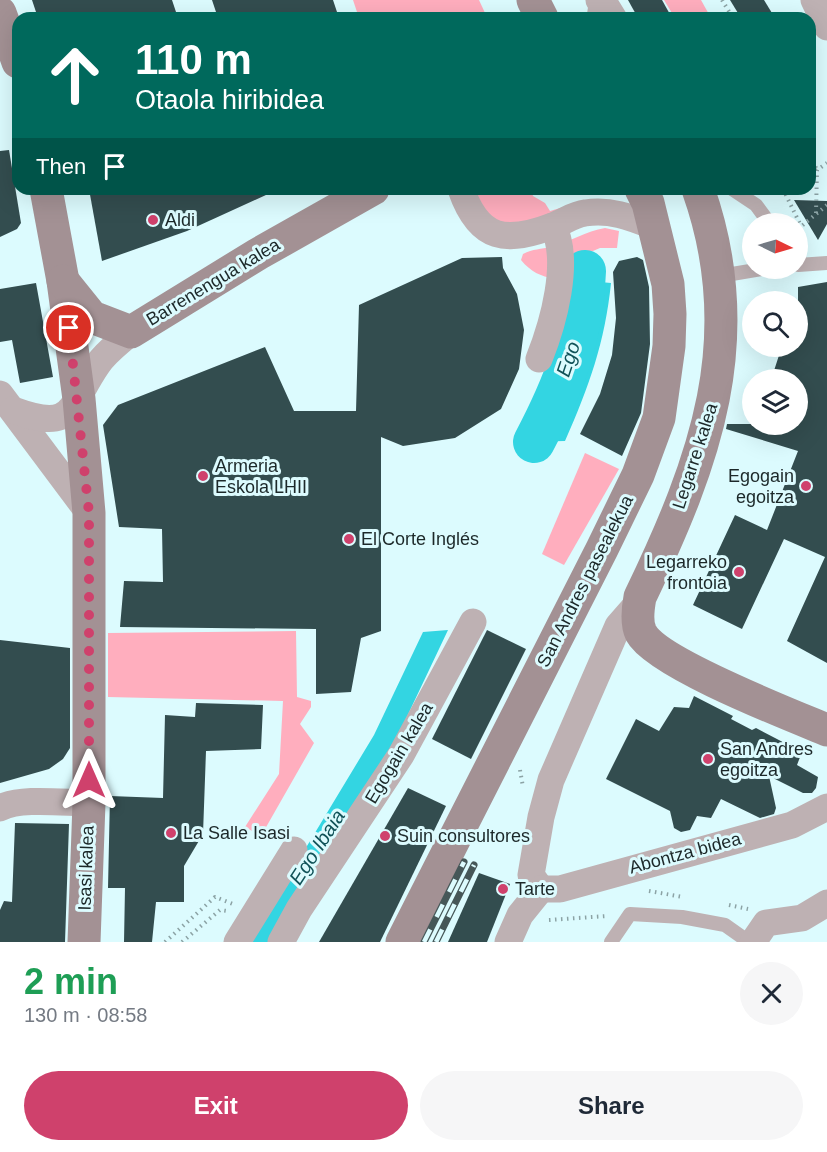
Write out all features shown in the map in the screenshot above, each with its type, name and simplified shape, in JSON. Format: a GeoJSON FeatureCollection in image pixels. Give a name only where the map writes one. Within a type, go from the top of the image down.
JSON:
{"type":"FeatureCollection","features":[{"type":"Feature","properties":{"kind":"street"},"geometry":{"type":"LineString","coordinates":[[814,0],[827,27]]}},
{"type":"Feature","properties":{"kind":"street"},"geometry":{"type":"LineString","coordinates":[[0,13],[12,46]]}},
{"type":"Feature","properties":{"kind":"street","name":"Isasi kalea"},"geometry":{"type":"LineString","coordinates":[[47,195],[63,281],[79,399],[89,513],[89,803],[84,942]]}},
{"type":"Feature","properties":{"kind":"street","name":"Barrenengua kalea"},"geometry":{"type":"LineString","coordinates":[[63,281],[92,317],[131,332],[258,254],[362,195]]}},
{"type":"Feature","properties":{"kind":"street"},"geometry":{"type":"LineString","coordinates":[[462,195],[468,212],[479,225],[493,234],[517,236],[556,232],[583,213],[630,213]]}},
{"type":"Feature","properties":{"kind":"street","name":"Legarre kalea"},"geometry":{"type":"LineString","coordinates":[[655,647],[640,632],[639,602],[691,479],[711,421],[719,369],[740,270],[709,220],[700,195]]}},
{"type":"Feature","properties":{"kind":"street","name":"San Andres pasealekua"},"geometry":{"type":"LineString","coordinates":[[402,942],[602,549],[638,475],[658,418],[669,346],[668,284],[630,213]]}},
{"type":"Feature","properties":{"kind":"street"},"geometry":{"type":"LineString","coordinates":[[539,359],[552,325],[559,281],[556,232]]}},
{"type":"Feature","properties":{"kind":"street"},"geometry":{"type":"LineString","coordinates":[[6,402],[38,419],[53,419],[68,413],[79,399],[98,363],[131,332]]}},
{"type":"Feature","properties":{"kind":"street"},"geometry":{"type":"LineString","coordinates":[[6,402],[89,513]]}},
{"type":"Feature","properties":{"kind":"street"},"geometry":{"type":"LineString","coordinates":[[508,942],[520,915],[540,889],[531,875],[544,807],[574,722],[603,665],[618,626],[639,602]]}},
{"type":"Feature","properties":{"kind":"street","name":"Egogain kalea"},"geometry":{"type":"LineString","coordinates":[[282,942],[299,909],[401,755],[473,622]]}},
{"type":"Feature","properties":{"kind":"street"},"geometry":{"type":"LineString","coordinates":[[603,665],[608,659],[628,652],[655,647],[670,659],[762,703],[827,730]]}},
{"type":"Feature","properties":{"kind":"street"},"geometry":{"type":"LineString","coordinates":[[0,808],[7,804],[28,802],[89,803]]}},
{"type":"Feature","properties":{"kind":"street","name":"Abontza bidea"},"geometry":{"type":"LineString","coordinates":[[540,889],[560,889],[792,825],[827,807]]}},
{"type":"Feature","properties":{"kind":"street"},"geometry":{"type":"LineString","coordinates":[[237,942],[294,850]]}},
{"type":"Feature","properties":{"kind":"street"},"geometry":{"type":"LineString","coordinates":[[751,942],[766,923],[808,926],[827,903]]}},
{"type":"Feature","properties":{"kind":"lane"},"geometry":{"type":"LineString","coordinates":[[741,195],[756,205],[762,213]]}},
{"type":"Feature","properties":{"kind":"lane"},"geometry":{"type":"LineString","coordinates":[[808,264],[827,263]]}},
{"type":"Feature","properties":{"kind":"lane"},"geometry":{"type":"LineString","coordinates":[[611,942],[630,914],[682,917],[725,925],[751,942]]}},
{"type":"Feature","properties":{"kind":"path"},"geometry":{"type":"LineString","coordinates":[[816,213],[817,170],[827,163]]}},
{"type":"Feature","properties":{"kind":"path"},"geometry":{"type":"LineString","coordinates":[[786,195],[793,213]]}},
{"type":"Feature","properties":{"kind":"path"},"geometry":{"type":"LineString","coordinates":[[808,220],[827,205]]}},
{"type":"Feature","properties":{"kind":"path"},"geometry":{"type":"LineString","coordinates":[[165,942],[215,897],[255,912]]}},
{"type":"Feature","properties":{"kind":"path"},"geometry":{"type":"LineString","coordinates":[[182,942],[220,910],[255,912]]}},
{"type":"Feature","properties":{"kind":"path"},"geometry":{"type":"LineString","coordinates":[[538,920],[630,914]]}},
{"type":"Feature","properties":{"kind":"shaded area"},"geometry":{"type":"Polygon","coordinates":[[[353,0],[479,0],[485,12],[357,12],[353,0]]]}},
{"type":"Feature","properties":{"kind":"shaded area"},"geometry":{"type":"Polygon","coordinates":[[[664,0],[701,0],[708,12],[671,12],[664,0]]]}},
{"type":"Feature","properties":{"kind":"shaded area"},"geometry":{"type":"Polygon","coordinates":[[[533,195],[545,203],[550,211],[567,206],[534,220],[511,224],[501,222],[491,216],[478,196],[533,195]]]}},
{"type":"Feature","properties":{"kind":"shaded area"},"geometry":{"type":"Polygon","coordinates":[[[605,228],[619,231],[617,248],[600,248],[567,262],[555,279],[536,273],[521,260],[523,254],[527,252],[558,245],[605,228]]]}},
{"type":"Feature","properties":{"kind":"shaded area"},"geometry":{"type":"Polygon","coordinates":[[[585,453],[619,469],[564,565],[542,554],[585,453]]]}},
{"type":"Feature","properties":{"kind":"shaded area"},"geometry":{"type":"Polygon","coordinates":[[[296,631],[297,697],[311,701],[311,707],[300,724],[314,743],[261,836],[245,827],[279,774],[283,701],[108,697],[108,633],[296,631]]]}},
{"type":"Feature","properties":{"kind":"water"},"geometry":{"type":"Polygon","coordinates":[[[578,280],[611,283],[605,325],[589,383],[565,441],[523,442],[560,364],[571,323],[578,280]]]}},
{"type":"Feature","properties":{"kind":"water","name":"Ego Ibaia"},"geometry":{"type":"Polygon","coordinates":[[[448,630],[394,744],[271,942],[249,942],[374,735],[423,632],[448,630]]]}},
{"type":"Feature","properties":{"kind":"building"},"geometry":{"type":"Polygon","coordinates":[[[32,0],[172,0],[176,12],[36,12],[32,0]]]}},
{"type":"Feature","properties":{"kind":"building"},"geometry":{"type":"Polygon","coordinates":[[[212,0],[333,0],[337,12],[216,12],[212,0]]]}},
{"type":"Feature","properties":{"kind":"building"},"geometry":{"type":"Polygon","coordinates":[[[628,0],[662,0],[669,12],[635,12],[628,0]]]}},
{"type":"Feature","properties":{"kind":"building"},"geometry":{"type":"Polygon","coordinates":[[[730,0],[764,0],[771,12],[737,12],[730,0]]]}},
{"type":"Feature","properties":{"kind":"building"},"geometry":{"type":"Polygon","coordinates":[[[9,150],[12,195],[16,195],[21,223],[17,229],[0,237],[0,151],[9,150]]]}},
{"type":"Feature","properties":{"kind":"building","name":"Aldi"},"geometry":{"type":"Polygon","coordinates":[[[90,195],[266,195],[187,231],[102,261],[90,195]]]}},
{"type":"Feature","properties":{"kind":"building"},"geometry":{"type":"Polygon","coordinates":[[[794,200],[827,201],[827,224],[818,240],[808,223],[808,213],[802,213],[794,200]]]}},
{"type":"Feature","properties":{"kind":"building"},"geometry":{"type":"Polygon","coordinates":[[[502,257],[503,268],[517,294],[524,330],[519,369],[501,409],[455,438],[403,446],[381,437],[381,631],[361,638],[351,692],[316,694],[316,629],[120,627],[124,581],[163,582],[162,529],[119,527],[103,425],[118,405],[265,347],[294,411],[356,411],[359,305],[462,258],[502,257]]]}},
{"type":"Feature","properties":{"kind":"building"},"geometry":{"type":"Polygon","coordinates":[[[637,257],[643,260],[649,287],[650,344],[641,413],[622,456],[580,434],[600,394],[612,355],[616,318],[613,272],[619,261],[637,257]]]}},
{"type":"Feature","properties":{"kind":"building","name":"Egogain egoitza"},"geometry":{"type":"Polygon","coordinates":[[[827,282],[827,663],[787,641],[825,557],[784,539],[742,629],[693,605],[735,515],[767,530],[798,451],[746,435],[808,435],[808,369],[775,369],[778,357],[808,357],[808,291],[798,291],[798,287],[827,282]]]}},
{"type":"Feature","properties":{"kind":"building"},"geometry":{"type":"Polygon","coordinates":[[[36,283],[53,377],[20,383],[12,340],[0,342],[0,289],[36,283]]]}},
{"type":"Feature","properties":{"kind":"building","name":"Egogain egoitza"},"geometry":{"type":"Polygon","coordinates":[[[727,424],[742,424],[742,434],[726,429],[727,424]]]}},
{"type":"Feature","properties":{"kind":"building"},"geometry":{"type":"Polygon","coordinates":[[[487,630],[526,649],[471,759],[432,739],[487,630]]]}},
{"type":"Feature","properties":{"kind":"building"},"geometry":{"type":"Polygon","coordinates":[[[0,640],[70,648],[70,748],[63,759],[49,769],[0,783],[0,640]]]}},
{"type":"Feature","properties":{"kind":"building","name":"San Andres egoitza"},"geometry":{"type":"Polygon","coordinates":[[[694,696],[733,716],[731,719],[752,730],[756,728],[802,752],[797,765],[818,777],[816,788],[812,793],[803,793],[769,776],[776,808],[774,814],[760,818],[721,799],[711,818],[697,816],[690,830],[681,832],[674,828],[670,811],[606,779],[636,719],[659,731],[674,707],[689,708],[694,696]]]}},
{"type":"Feature","properties":{"kind":"building"},"geometry":{"type":"Polygon","coordinates":[[[196,703],[263,705],[261,749],[206,751],[203,834],[184,866],[184,902],[156,902],[152,942],[124,942],[125,888],[108,888],[110,796],[163,798],[165,715],[195,717],[196,703]]]}},
{"type":"Feature","properties":{"kind":"building"},"geometry":{"type":"Polygon","coordinates":[[[408,788],[446,806],[380,942],[319,942],[408,788]]]}},
{"type":"Feature","properties":{"kind":"building"},"geometry":{"type":"Polygon","coordinates":[[[15,823],[69,824],[65,942],[0,942],[0,910],[4,901],[12,902],[15,823]]]}},
{"type":"Feature","properties":{"kind":"building"},"geometry":{"type":"Polygon","coordinates":[[[479,873],[510,884],[487,942],[448,942],[479,873]]]}},
{"type":"Feature","properties":{"kind":"waterway","name":"Ego"},"geometry":{"type":"LineString","coordinates":[[534,442],[554,401],[570,360],[580,318],[585,271]]}},
{"type":"Feature","properties":{"kind":"railway"},"geometry":{"type":"LineString","coordinates":[[424,942],[464,862]]}},
{"type":"Feature","properties":{"kind":"railway"},"geometry":{"type":"LineString","coordinates":[[436,942],[474,865]]}},
{"type":"Feature","properties":{"kind":"place","name":"Aldi"},"geometry":{"type":"Point","coordinates":[153,220]}},
{"type":"Feature","properties":{"kind":"place","name":"Armeria Eskola LHII"},"geometry":{"type":"Point","coordinates":[203,476]}},
{"type":"Feature","properties":{"kind":"place","name":"Egogain egoitza"},"geometry":{"type":"Point","coordinates":[806,486]}},
{"type":"Feature","properties":{"kind":"place","name":"El Corte Inglés"},"geometry":{"type":"Point","coordinates":[349,539]}},
{"type":"Feature","properties":{"kind":"place","name":"Legarreko frontoia"},"geometry":{"type":"Point","coordinates":[739,572]}},
{"type":"Feature","properties":{"kind":"place","name":"San Andres egoitza"},"geometry":{"type":"Point","coordinates":[708,759]}},
{"type":"Feature","properties":{"kind":"place","name":"La Salle Isasi"},"geometry":{"type":"Point","coordinates":[171,833]}},
{"type":"Feature","properties":{"kind":"place","name":"Suin consultores"},"geometry":{"type":"Point","coordinates":[385,836]}},
{"type":"Feature","properties":{"kind":"place","name":"Tarte"},"geometry":{"type":"Point","coordinates":[503,889]}},
{"type":"Feature","properties":{"kind":"route"},"geometry":{"type":"LineString","coordinates":[[69,328],[79,399],[89,513],[89,780]]}}]}
